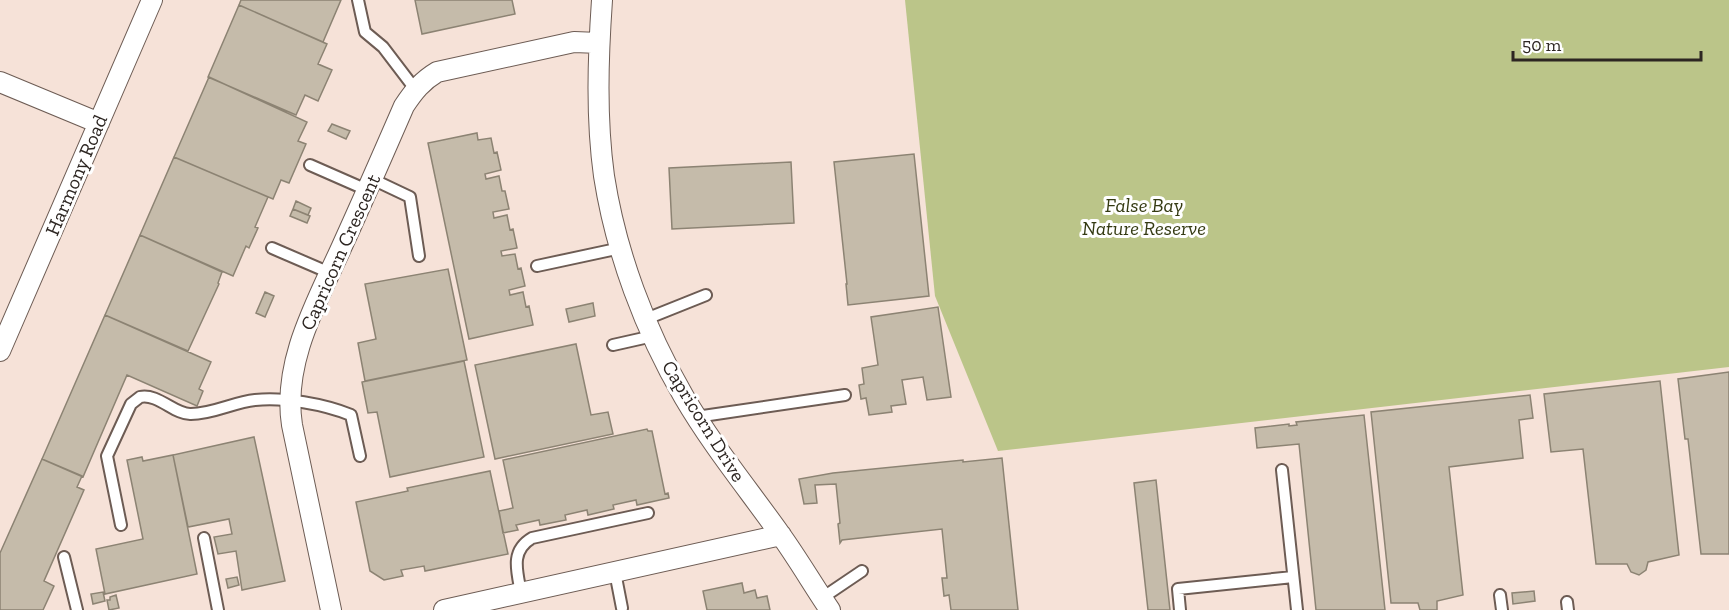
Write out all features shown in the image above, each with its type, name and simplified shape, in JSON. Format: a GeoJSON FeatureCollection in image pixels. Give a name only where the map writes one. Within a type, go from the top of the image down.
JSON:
{"type":"FeatureCollection","features":[{"type":"Feature","properties":{"kind":"street","name":"Harmony Road"},"geometry":{"type":"LineString","coordinates":[[0,351],[152,0]]}},
{"type":"Feature","properties":{"kind":"street","name":"Capricorn Drive"},"geometry":{"type":"LineString","coordinates":[[602,0],[599,42],[599,110],[604,176],[621,248],[649,328],[696,417],[781,535],[826,604]]}},
{"type":"Feature","properties":{"kind":"street","name":"Capricorn Crescent"},"geometry":{"type":"LineString","coordinates":[[331,610],[292,425],[291,379],[302,337],[404,106],[415,88],[437,72],[574,42],[599,42]]}},
{"type":"Feature","properties":{"kind":"street"},"geometry":{"type":"LineString","coordinates":[[0,82],[99,123]]}},
{"type":"Feature","properties":{"kind":"street"},"geometry":{"type":"LineString","coordinates":[[456,609],[781,535]]}},
{"type":"Feature","properties":{"kind":"lane"},"geometry":{"type":"LineString","coordinates":[[358,0],[365,32],[383,47],[415,88]]}},
{"type":"Feature","properties":{"kind":"lane"},"geometry":{"type":"LineString","coordinates":[[310,165],[410,197],[419,256]]}},
{"type":"Feature","properties":{"kind":"lane"},"geometry":{"type":"LineString","coordinates":[[272,248],[330,273]]}},
{"type":"Feature","properties":{"kind":"lane"},"geometry":{"type":"LineString","coordinates":[[537,266],[621,248]]}},
{"type":"Feature","properties":{"kind":"lane"},"geometry":{"type":"LineString","coordinates":[[613,345],[649,328],[706,295]]}},
{"type":"Feature","properties":{"kind":"lane"},"geometry":{"type":"LineString","coordinates":[[696,417],[845,395]]}},
{"type":"Feature","properties":{"kind":"lane"},"geometry":{"type":"LineString","coordinates":[[121,525],[107,456],[135,400],[145,396],[190,415],[255,400],[330,406],[351,415],[360,456]]}},
{"type":"Feature","properties":{"kind":"lane"},"geometry":{"type":"LineString","coordinates":[[1282,470],[1297,610]]}},
{"type":"Feature","properties":{"kind":"lane"},"geometry":{"type":"LineString","coordinates":[[522,593],[516,556],[520,548],[532,538],[648,513]]}},
{"type":"Feature","properties":{"kind":"lane"},"geometry":{"type":"LineString","coordinates":[[204,538],[218,610]]}},
{"type":"Feature","properties":{"kind":"lane"},"geometry":{"type":"LineString","coordinates":[[64,556],[77,610]]}},
{"type":"Feature","properties":{"kind":"lane"},"geometry":{"type":"LineString","coordinates":[[615,572],[622,608]]}},
{"type":"Feature","properties":{"kind":"lane"},"geometry":{"type":"LineString","coordinates":[[826,604],[862,572]]}},
{"type":"Feature","properties":{"kind":"lane"},"geometry":{"type":"LineString","coordinates":[[1180,610],[1178,589],[1293,576]]}},
{"type":"Feature","properties":{"kind":"lane"},"geometry":{"type":"LineString","coordinates":[[1500,595],[1502,610]]}},
{"type":"Feature","properties":{"kind":"green space","name":"False Bay Nature Reserve"},"geometry":{"type":"Polygon","coordinates":[[[905,0],[1729,0],[1729,367],[998,451],[935,296],[905,0]]]}},
{"type":"Feature","properties":{"kind":"building"},"geometry":{"type":"Polygon","coordinates":[[[241,0],[341,0],[323,42],[239,5],[241,0]]]}},
{"type":"Feature","properties":{"kind":"building"},"geometry":{"type":"Polygon","coordinates":[[[415,0],[512,0],[515,14],[422,34],[415,0]]]}},
{"type":"Feature","properties":{"kind":"building"},"geometry":{"type":"Polygon","coordinates":[[[239,5],[327,44],[318,64],[332,70],[318,101],[305,95],[296,115],[208,77],[239,5]]]}},
{"type":"Feature","properties":{"kind":"building"},"geometry":{"type":"Polygon","coordinates":[[[209,77],[307,122],[298,141],[306,144],[289,183],[281,180],[273,199],[174,157],[209,77]]]}},
{"type":"Feature","properties":{"kind":"building"},"geometry":{"type":"Polygon","coordinates":[[[332,124],[350,131],[346,139],[328,131],[332,124]]]}},
{"type":"Feature","properties":{"kind":"building"},"geometry":{"type":"Polygon","coordinates":[[[477,133],[478,140],[491,138],[494,153],[497,152],[501,170],[485,174],[486,179],[499,176],[509,209],[493,212],[494,218],[507,215],[517,248],[501,251],[502,256],[515,254],[525,286],[509,290],[510,295],[523,292],[533,325],[469,339],[428,143],[477,133]]]}},
{"type":"Feature","properties":{"kind":"building"},"geometry":{"type":"Polygon","coordinates":[[[914,154],[929,296],[848,305],[834,162],[914,154]]]}},
{"type":"Feature","properties":{"kind":"building"},"geometry":{"type":"Polygon","coordinates":[[[174,157],[268,197],[255,227],[258,228],[249,248],[246,246],[233,276],[140,235],[174,157]]]}},
{"type":"Feature","properties":{"kind":"building"},"geometry":{"type":"Polygon","coordinates":[[[791,162],[794,223],[672,229],[669,168],[791,162]]]}},
{"type":"Feature","properties":{"kind":"building"},"geometry":{"type":"Polygon","coordinates":[[[296,201],[311,208],[308,215],[293,209],[296,201]]]}},
{"type":"Feature","properties":{"kind":"building"},"geometry":{"type":"Polygon","coordinates":[[[293,209],[310,216],[307,223],[290,216],[293,209]]]}},
{"type":"Feature","properties":{"kind":"building"},"geometry":{"type":"Polygon","coordinates":[[[140,235],[222,272],[219,284],[188,351],[105,315],[140,235]]]}},
{"type":"Feature","properties":{"kind":"building"},"geometry":{"type":"Polygon","coordinates":[[[448,269],[467,360],[365,381],[358,343],[376,339],[365,284],[448,269]]]}},
{"type":"Feature","properties":{"kind":"building"},"geometry":{"type":"Polygon","coordinates":[[[265,292],[274,296],[265,317],[256,313],[265,292]]]}},
{"type":"Feature","properties":{"kind":"building"},"geometry":{"type":"Polygon","coordinates":[[[593,303],[595,316],[569,322],[566,309],[593,303]]]}},
{"type":"Feature","properties":{"kind":"building"},"geometry":{"type":"Polygon","coordinates":[[[938,307],[951,397],[927,400],[923,377],[902,380],[906,404],[891,406],[892,412],[869,415],[866,398],[861,399],[859,385],[864,384],[862,368],[878,365],[871,317],[938,307]]]}},
{"type":"Feature","properties":{"kind":"building"},"geometry":{"type":"Polygon","coordinates":[[[105,315],[211,362],[199,389],[203,391],[197,406],[127,375],[83,477],[42,459],[105,315]]]}},
{"type":"Feature","properties":{"kind":"building"},"geometry":{"type":"Polygon","coordinates":[[[576,344],[591,415],[608,412],[613,434],[495,459],[475,365],[576,344]]]}},
{"type":"Feature","properties":{"kind":"building"},"geometry":{"type":"Polygon","coordinates":[[[464,361],[484,457],[390,477],[377,412],[368,413],[362,382],[464,361]]]}},
{"type":"Feature","properties":{"kind":"building"},"geometry":{"type":"Polygon","coordinates":[[[1729,372],[1729,554],[1701,554],[1688,439],[1685,439],[1678,379],[1729,372]]]}},
{"type":"Feature","properties":{"kind":"building"},"geometry":{"type":"Polygon","coordinates":[[[1660,381],[1679,555],[1648,562],[1646,570],[1639,575],[1631,572],[1627,564],[1596,564],[1583,449],[1551,452],[1544,394],[1660,381]]]}},
{"type":"Feature","properties":{"kind":"building"},"geometry":{"type":"Polygon","coordinates":[[[1530,395],[1533,418],[1519,420],[1523,458],[1449,467],[1463,595],[1437,601],[1437,610],[1420,610],[1418,603],[1391,603],[1371,412],[1530,395]]]}},
{"type":"Feature","properties":{"kind":"building"},"geometry":{"type":"Polygon","coordinates":[[[1364,415],[1385,610],[1316,610],[1299,444],[1257,448],[1255,428],[1289,424],[1289,426],[1297,425],[1296,422],[1364,415]]]}},
{"type":"Feature","properties":{"kind":"building"},"geometry":{"type":"Polygon","coordinates":[[[647,429],[652,431],[665,494],[668,493],[669,498],[637,505],[636,500],[613,505],[614,509],[588,515],[587,510],[565,515],[566,520],[540,525],[539,520],[516,525],[518,530],[503,533],[499,511],[513,508],[503,460],[647,429]]]}},
{"type":"Feature","properties":{"kind":"building"},"geometry":{"type":"Polygon","coordinates":[[[254,437],[285,581],[242,590],[236,551],[218,554],[214,537],[232,534],[229,519],[188,527],[173,455],[254,437]]]}},
{"type":"Feature","properties":{"kind":"building"},"geometry":{"type":"Polygon","coordinates":[[[173,455],[197,574],[105,594],[96,549],[143,539],[127,460],[142,457],[143,461],[173,455]]]}},
{"type":"Feature","properties":{"kind":"building"},"geometry":{"type":"Polygon","coordinates":[[[1002,458],[1018,610],[951,610],[949,595],[944,596],[942,578],[947,578],[942,529],[842,540],[840,543],[836,484],[815,485],[817,503],[804,504],[799,479],[833,473],[1002,458]]]}},
{"type":"Feature","properties":{"kind":"building"},"geometry":{"type":"Polygon","coordinates":[[[42,459],[82,476],[77,487],[84,490],[44,581],[54,586],[43,610],[0,610],[0,553],[42,459]]]}},
{"type":"Feature","properties":{"kind":"building"},"geometry":{"type":"Polygon","coordinates":[[[490,471],[508,554],[425,571],[424,566],[401,570],[403,576],[384,580],[370,571],[356,502],[408,491],[407,488],[490,471]]]}},
{"type":"Feature","properties":{"kind":"building"},"geometry":{"type":"Polygon","coordinates":[[[1156,480],[1170,610],[1148,610],[1134,483],[1156,480]]]}},
{"type":"Feature","properties":{"kind":"building"},"geometry":{"type":"Polygon","coordinates":[[[237,577],[239,585],[228,588],[226,579],[237,577]]]}},
{"type":"Feature","properties":{"kind":"building"},"geometry":{"type":"Polygon","coordinates":[[[742,583],[744,593],[755,590],[757,598],[767,596],[770,610],[707,610],[703,591],[742,583]]]}},
{"type":"Feature","properties":{"kind":"building"},"geometry":{"type":"Polygon","coordinates":[[[1534,591],[1535,601],[1513,604],[1512,593],[1534,591]]]}},
{"type":"Feature","properties":{"kind":"building"},"geometry":{"type":"Polygon","coordinates":[[[103,592],[105,601],[93,604],[91,594],[103,592]]]}},
{"type":"Feature","properties":{"kind":"building"},"geometry":{"type":"Polygon","coordinates":[[[116,595],[119,608],[109,610],[107,600],[116,595]]]}}]}
